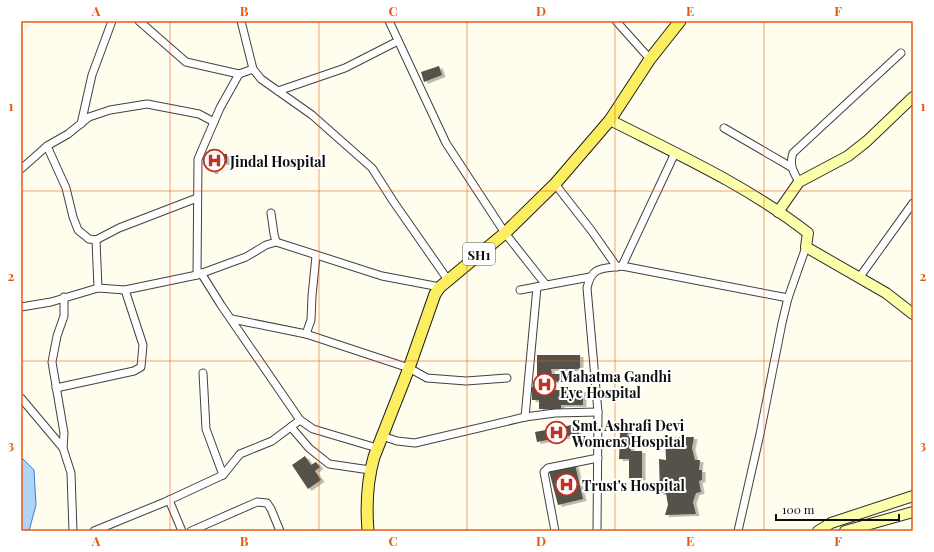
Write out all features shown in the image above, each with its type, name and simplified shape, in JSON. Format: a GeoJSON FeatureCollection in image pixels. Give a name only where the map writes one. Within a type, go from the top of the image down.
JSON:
{"type":"FeatureCollection","features":[{"type":"Feature","properties":{"kind":"main road","name":"SH1"},"geometry":{"type":"LineString","coordinates":[[368,531],[367,505],[370,470],[377,448],[409,368],[430,305],[440,287],[505,233],[555,184],[610,120],[650,59],[680,21]]}},
{"type":"Feature","properties":{"kind":"street"},"geometry":{"type":"LineString","coordinates":[[81,124],[92,75],[112,21]]}},
{"type":"Feature","properties":{"kind":"street"},"geometry":{"type":"LineString","coordinates":[[139,21],[186,62],[239,74],[253,70]]}},
{"type":"Feature","properties":{"kind":"street"},"geometry":{"type":"LineString","coordinates":[[241,21],[253,70],[261,79],[312,115],[372,168],[448,280]]}},
{"type":"Feature","properties":{"kind":"street"},"geometry":{"type":"LineString","coordinates":[[389,21],[446,143],[505,233],[546,285]]}},
{"type":"Feature","properties":{"kind":"street"},"geometry":{"type":"LineString","coordinates":[[616,21],[650,59]]}},
{"type":"Feature","properties":{"kind":"street"},"geometry":{"type":"LineString","coordinates":[[278,91],[345,68],[398,41]]}},
{"type":"Feature","properties":{"kind":"street"},"geometry":{"type":"LineString","coordinates":[[799,182],[791,167],[790,162],[793,153],[901,53]]}},
{"type":"Feature","properties":{"kind":"street"},"geometry":{"type":"LineString","coordinates":[[239,74],[214,122],[198,159],[197,198],[199,274],[232,319],[300,420],[313,429],[377,448]]}},
{"type":"Feature","properties":{"kind":"street"},"geometry":{"type":"LineString","coordinates":[[778,212],[799,182],[848,156],[867,141],[913,97]]}},
{"type":"Feature","properties":{"kind":"street"},"geometry":{"type":"LineString","coordinates":[[21,168],[47,146],[68,134],[89,117],[104,111],[148,104],[198,114],[214,122]]}},
{"type":"Feature","properties":{"kind":"street"},"geometry":{"type":"LineString","coordinates":[[610,120],[743,190],[808,233],[806,247],[788,298],[738,531]]}},
{"type":"Feature","properties":{"kind":"street"},"geometry":{"type":"LineString","coordinates":[[724,128],[791,167]]}},
{"type":"Feature","properties":{"kind":"street"},"geometry":{"type":"LineString","coordinates":[[47,146],[66,188],[73,217],[78,230],[89,239],[96,240],[118,228],[197,198]]}},
{"type":"Feature","properties":{"kind":"street"},"geometry":{"type":"LineString","coordinates":[[620,266],[675,153]]}},
{"type":"Feature","properties":{"kind":"street"},"geometry":{"type":"LineString","coordinates":[[555,184],[620,266]]}},
{"type":"Feature","properties":{"kind":"street"},"geometry":{"type":"LineString","coordinates":[[859,278],[913,203]]}},
{"type":"Feature","properties":{"kind":"street"},"geometry":{"type":"LineString","coordinates":[[271,213],[276,242]]}},
{"type":"Feature","properties":{"kind":"street"},"geometry":{"type":"LineString","coordinates":[[96,240],[98,288]]}},
{"type":"Feature","properties":{"kind":"street"},"geometry":{"type":"LineString","coordinates":[[21,308],[98,288],[125,290],[199,274],[246,257],[266,245],[276,242],[382,276],[440,287]]}},
{"type":"Feature","properties":{"kind":"street"},"geometry":{"type":"LineString","coordinates":[[806,247],[886,293],[913,314]]}},
{"type":"Feature","properties":{"kind":"street"},"geometry":{"type":"LineString","coordinates":[[306,334],[312,320],[312,296],[316,256]]}},
{"type":"Feature","properties":{"kind":"street"},"geometry":{"type":"LineString","coordinates":[[597,531],[598,412],[587,288],[590,277],[597,269],[620,266],[788,298]]}},
{"type":"Feature","properties":{"kind":"street"},"geometry":{"type":"LineString","coordinates":[[520,290],[590,277]]}},
{"type":"Feature","properties":{"kind":"street"},"geometry":{"type":"LineString","coordinates":[[525,417],[537,287]]}},
{"type":"Feature","properties":{"kind":"street"},"geometry":{"type":"LineString","coordinates":[[56,388],[134,371],[141,366],[143,345],[125,290]]}},
{"type":"Feature","properties":{"kind":"street"},"geometry":{"type":"LineString","coordinates":[[64,297],[64,316],[57,336],[52,362],[64,433],[63,448],[71,473],[73,531]]}},
{"type":"Feature","properties":{"kind":"street"},"geometry":{"type":"LineString","coordinates":[[232,319],[306,334],[409,368],[427,378],[466,381],[507,378]]}},
{"type":"Feature","properties":{"kind":"street"},"geometry":{"type":"LineString","coordinates":[[203,373],[206,430],[223,475]]}},
{"type":"Feature","properties":{"kind":"street"},"geometry":{"type":"LineString","coordinates":[[21,398],[63,448]]}},
{"type":"Feature","properties":{"kind":"street"},"geometry":{"type":"LineString","coordinates":[[382,436],[406,443],[415,443],[525,417],[555,412],[598,412]]}},
{"type":"Feature","properties":{"kind":"street"},"geometry":{"type":"LineString","coordinates":[[94,531],[169,500],[223,475],[240,454],[272,441],[300,420]]}},
{"type":"Feature","properties":{"kind":"street"},"geometry":{"type":"LineString","coordinates":[[291,427],[309,448],[329,464],[370,470]]}},
{"type":"Feature","properties":{"kind":"street"},"geometry":{"type":"LineString","coordinates":[[555,531],[544,472],[548,468],[598,458]]}},
{"type":"Feature","properties":{"kind":"street"},"geometry":{"type":"LineString","coordinates":[[818,531],[831,523],[913,496]]}},
{"type":"Feature","properties":{"kind":"street"},"geometry":{"type":"LineString","coordinates":[[169,500],[182,531]]}},
{"type":"Feature","properties":{"kind":"street"},"geometry":{"type":"LineString","coordinates":[[898,500],[902,515]]}},
{"type":"Feature","properties":{"kind":"street"},"geometry":{"type":"LineString","coordinates":[[191,531],[257,502],[267,503],[280,531]]}},
{"type":"Feature","properties":{"kind":"street"},"geometry":{"type":"LineString","coordinates":[[845,531],[913,512]]}},
{"type":"Feature","properties":{"kind":"water"},"geometry":{"type":"Polygon","coordinates":[[[21,457],[34,470],[36,505],[29,531],[21,531],[21,457]]]}},
{"type":"Feature","properties":{"kind":"building"},"geometry":{"type":"Polygon","coordinates":[[[439,66],[442,75],[424,82],[421,72],[439,66]]]}},
{"type":"Feature","properties":{"kind":"building"},"geometry":{"type":"Polygon","coordinates":[[[212,154],[227,154],[227,163],[215,163],[215,172],[211,172],[212,154]]]}},
{"type":"Feature","properties":{"kind":"building","name":"Mahatma Gandhi Eye Hospital"},"geometry":{"type":"Polygon","coordinates":[[[537,355],[580,355],[580,369],[551,369],[552,374],[560,374],[560,382],[553,381],[553,390],[583,390],[583,405],[561,405],[561,409],[539,409],[539,400],[532,400],[532,387],[537,387],[537,355]]]}},
{"type":"Feature","properties":{"kind":"building","name":"Smt. Ashrafi Devi Womens Hospital"},"geometry":{"type":"Polygon","coordinates":[[[577,424],[579,434],[537,442],[535,432],[577,424]]]}},
{"type":"Feature","properties":{"kind":"building"},"geometry":{"type":"Polygon","coordinates":[[[623,426],[631,426],[627,436],[631,436],[631,451],[642,451],[642,478],[637,479],[639,487],[632,488],[632,480],[629,480],[629,459],[619,459],[620,433],[623,432],[623,426]]]}},
{"type":"Feature","properties":{"kind":"building"},"geometry":{"type":"Polygon","coordinates":[[[665,437],[694,437],[692,448],[695,460],[700,460],[699,470],[702,470],[702,480],[699,481],[701,492],[696,493],[693,502],[696,514],[665,515],[668,505],[666,493],[660,493],[659,459],[666,460],[665,437]]]}},
{"type":"Feature","properties":{"kind":"building"},"geometry":{"type":"Polygon","coordinates":[[[305,456],[311,465],[316,462],[320,467],[315,471],[321,480],[308,489],[292,465],[305,456]]]}},
{"type":"Feature","properties":{"kind":"building","name":"Trust's Hospital"},"geometry":{"type":"Polygon","coordinates":[[[575,464],[583,499],[558,505],[549,471],[575,464]]]}},
{"type":"Feature","properties":{"kind":"place","name":"Jindal Hospital"},"geometry":{"type":"Point","coordinates":[215,161]}},
{"type":"Feature","properties":{"kind":"place","name":"Mahatma Gandhi Eye Hospital"},"geometry":{"type":"Point","coordinates":[545,384]}},
{"type":"Feature","properties":{"kind":"place","name":"Smt. Ashrafi Devi Womens Hospital"},"geometry":{"type":"Point","coordinates":[557,433]}},
{"type":"Feature","properties":{"kind":"place","name":"Trust's Hospital"},"geometry":{"type":"Point","coordinates":[566,485]}}]}
